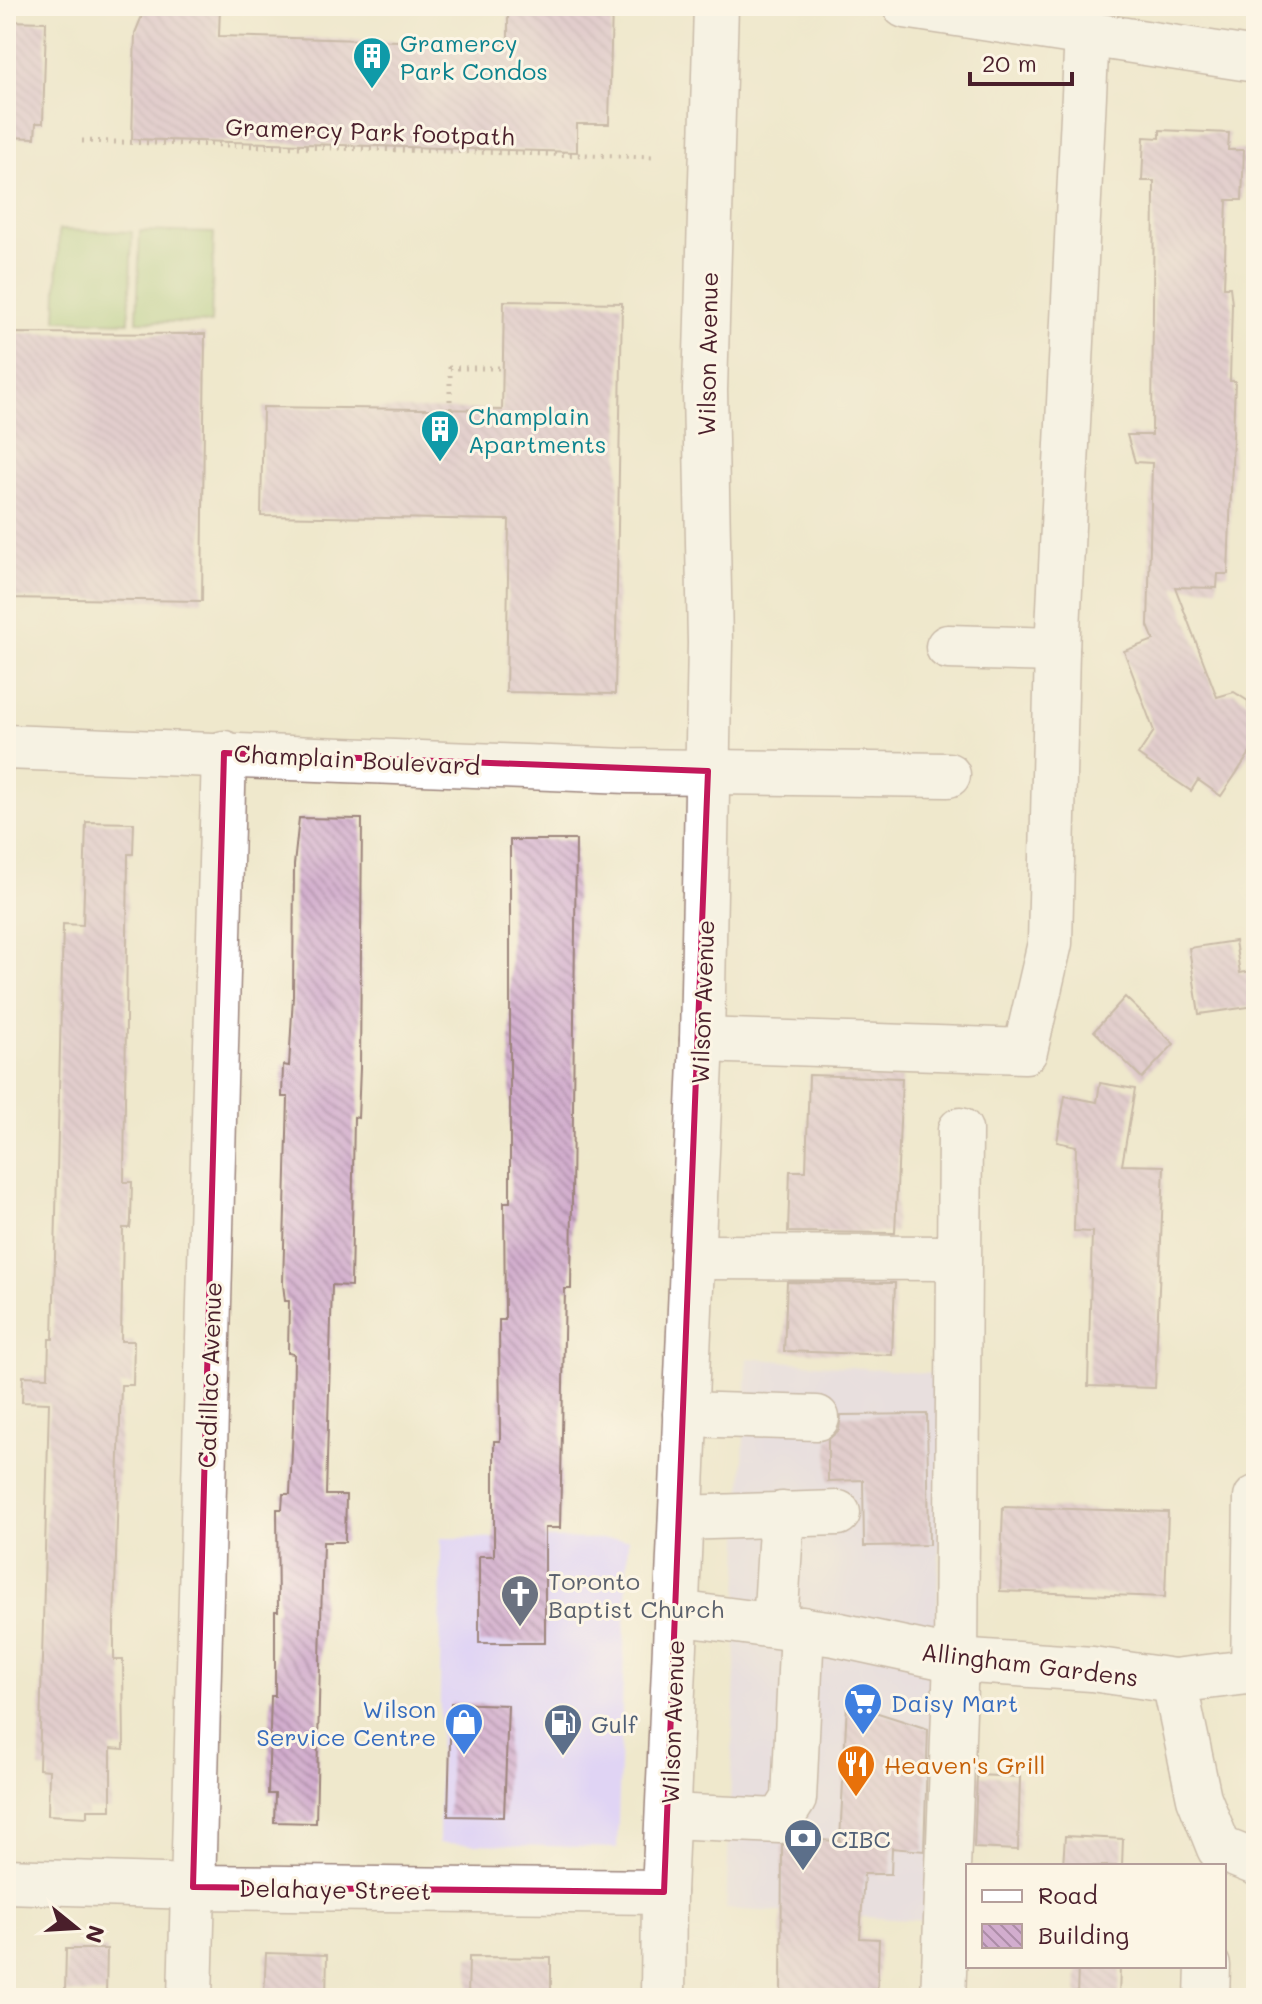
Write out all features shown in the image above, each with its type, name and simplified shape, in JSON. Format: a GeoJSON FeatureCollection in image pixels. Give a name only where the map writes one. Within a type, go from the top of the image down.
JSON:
{"type":"FeatureCollection","features":[{"type":"Feature","properties":{"kind":"street","name":"Wilson Avenue"},"geometry":{"type":"LineString","coordinates":[[663,1998],[664,1892],[702,1040],[710,643],[705,390],[716,6]]}},
{"type":"Feature","properties":{"kind":"street"},"geometry":{"type":"LineString","coordinates":[[905,6],[1256,60]]}},
{"type":"Feature","properties":{"kind":"street"},"geometry":{"type":"LineString","coordinates":[[702,1040],[1025,1051],[1050,943],[1057,650],[1087,33]]}},
{"type":"Feature","properties":{"kind":"street"},"geometry":{"type":"LineString","coordinates":[[948,647],[1057,650]]}},
{"type":"Feature","properties":{"kind":"street","name":"Champlain Boulevard"},"geometry":{"type":"LineString","coordinates":[[6,747],[708,771],[948,775]]}},
{"type":"Feature","properties":{"kind":"street","name":"Cadillac Avenue"},"geometry":{"type":"LineString","coordinates":[[190,1998],[224,753]]}},
{"type":"Feature","properties":{"kind":"street"},"geometry":{"type":"LineString","coordinates":[[943,1998],[956,1660],[960,1130]]}},
{"type":"Feature","properties":{"kind":"street"},"geometry":{"type":"LineString","coordinates":[[692,1257],[957,1258]]}},
{"type":"Feature","properties":{"kind":"street"},"geometry":{"type":"LineString","coordinates":[[685,1414],[817,1418]]}},
{"type":"Feature","properties":{"kind":"street"},"geometry":{"type":"LineString","coordinates":[[1254,1671],[1256,1498]]}},
{"type":"Feature","properties":{"kind":"street"},"geometry":{"type":"LineString","coordinates":[[681,1518],[838,1513]]}},
{"type":"Feature","properties":{"kind":"street"},"geometry":{"type":"LineString","coordinates":[[668,1816],[780,1821],[794,1799],[782,1514]]}},
{"type":"Feature","properties":{"kind":"street","name":"Allingham Gardens"},"geometry":{"type":"LineString","coordinates":[[676,1613],[788,1627],[956,1660],[1092,1669],[1174,1681],[1254,1671]]}},
{"type":"Feature","properties":{"kind":"street"},"geometry":{"type":"LineString","coordinates":[[1174,1681],[1199,1798],[1231,1859]]}},
{"type":"Feature","properties":{"kind":"street","name":"Delahaye Street"},"geometry":{"type":"LineString","coordinates":[[6,1881],[193,1887],[664,1892]]}},
{"type":"Feature","properties":{"kind":"street"},"geometry":{"type":"LineString","coordinates":[[1207,1998],[1208,1968]]}},
{"type":"Feature","properties":{"kind":"path","name":"Gramercy Park footpath"},"geometry":{"type":"LineString","coordinates":[[82,141],[656,157]]}},
{"type":"Feature","properties":{"kind":"path"},"geometry":{"type":"LineString","coordinates":[[450,409],[450,368],[503,368]]}},
{"type":"Feature","properties":{"kind":"highlighted area"},"geometry":{"type":"Polygon","coordinates":[[[224,753],[708,771],[664,1892],[193,1887],[224,753]]]}},
{"type":"Feature","properties":{"kind":"shaded area"},"geometry":{"type":"Polygon","coordinates":[[[747,1358],[945,1375],[927,1921],[726,1909],[747,1358]]]}},
{"type":"Feature","properties":{"kind":"shaded area"},"geometry":{"type":"Polygon","coordinates":[[[441,1538],[628,1539],[617,1848],[439,1843],[441,1538]]]}},
{"type":"Feature","properties":{"kind":"green space"},"geometry":{"type":"Polygon","coordinates":[[[59,230],[132,232],[129,322],[56,320],[59,230]]]}},
{"type":"Feature","properties":{"kind":"green space"},"geometry":{"type":"Polygon","coordinates":[[[140,231],[214,233],[211,323],[137,321],[140,231]]]}},
{"type":"Feature","properties":{"kind":"building","name":"Gramercy Park Condos"},"geometry":{"type":"Polygon","coordinates":[[[146,6],[220,6],[219,36],[508,44],[508,6],[612,6],[609,124],[577,124],[577,152],[132,139],[135,33],[146,6]]]}},
{"type":"Feature","properties":{"kind":"building"},"geometry":{"type":"Polygon","coordinates":[[[6,21],[46,22],[43,123],[36,123],[35,138],[6,137],[6,21]]]}},
{"type":"Feature","properties":{"kind":"building"},"geometry":{"type":"Polygon","coordinates":[[[1160,130],[1229,133],[1228,150],[1244,150],[1242,200],[1227,200],[1224,287],[1230,287],[1232,304],[1230,381],[1235,381],[1228,574],[1218,574],[1217,588],[1175,587],[1217,697],[1234,692],[1248,701],[1248,708],[1256,714],[1256,744],[1221,796],[1198,780],[1191,791],[1138,755],[1154,731],[1124,651],[1154,640],[1148,626],[1152,463],[1135,462],[1127,435],[1152,435],[1154,181],[1142,181],[1144,137],[1160,138],[1160,130]]]}},
{"type":"Feature","properties":{"kind":"building","name":"Champlain Apartments"},"geometry":{"type":"Polygon","coordinates":[[[504,301],[622,303],[615,694],[506,692],[509,520],[261,516],[263,407],[502,410],[504,301]]]}},
{"type":"Feature","properties":{"kind":"building"},"geometry":{"type":"Polygon","coordinates":[[[6,333],[205,334],[202,601],[6,598],[6,333]]]}},
{"type":"Feature","properties":{"kind":"building"},"geometry":{"type":"Polygon","coordinates":[[[299,818],[362,819],[360,1068],[358,1118],[354,1117],[351,1286],[332,1285],[326,1495],[346,1495],[345,1542],[323,1542],[316,1823],[274,1822],[275,1794],[268,1794],[271,1696],[275,1696],[275,1611],[278,1611],[277,1509],[282,1509],[283,1494],[290,1494],[293,1427],[294,1354],[288,1353],[289,1301],[285,1301],[283,1284],[288,1097],[282,1097],[283,1065],[289,1066],[294,865],[299,818]]]}},
{"type":"Feature","properties":{"kind":"building"},"geometry":{"type":"Polygon","coordinates":[[[86,822],[134,823],[133,854],[128,854],[124,1182],[132,1182],[130,1228],[123,1228],[121,1341],[134,1341],[133,1385],[121,1385],[114,1625],[114,1660],[123,1660],[124,1749],[111,1748],[111,1810],[87,1810],[87,1817],[48,1815],[49,1770],[39,1769],[49,1403],[22,1402],[23,1376],[48,1377],[49,1339],[53,1339],[63,924],[83,925],[86,822]]]}},
{"type":"Feature","properties":{"kind":"building"},"geometry":{"type":"Polygon","coordinates":[[[510,840],[576,840],[571,1289],[565,1289],[560,1528],[545,1528],[545,1643],[479,1643],[479,1556],[494,1556],[494,1441],[500,1441],[499,1320],[505,1320],[504,1202],[510,1202],[510,840]]]}},
{"type":"Feature","properties":{"kind":"building"},"geometry":{"type":"Polygon","coordinates":[[[1235,941],[1240,973],[1256,970],[1256,1006],[1199,1014],[1189,948],[1235,941]]]}},
{"type":"Feature","properties":{"kind":"building"},"geometry":{"type":"Polygon","coordinates":[[[1125,997],[1174,1044],[1142,1078],[1094,1031],[1125,997]]]}},
{"type":"Feature","properties":{"kind":"building"},"geometry":{"type":"Polygon","coordinates":[[[809,1075],[902,1078],[895,1233],[788,1232],[790,1171],[806,1171],[809,1075]]]}},
{"type":"Feature","properties":{"kind":"building"},"geometry":{"type":"Polygon","coordinates":[[[1100,1083],[1135,1089],[1122,1165],[1164,1166],[1155,1388],[1088,1386],[1092,1232],[1074,1231],[1076,1146],[1057,1142],[1065,1096],[1097,1102],[1100,1083]]]}},
{"type":"Feature","properties":{"kind":"building"},"geometry":{"type":"Polygon","coordinates":[[[787,1282],[895,1283],[892,1355],[784,1351],[787,1282]]]}},
{"type":"Feature","properties":{"kind":"building"},"geometry":{"type":"Polygon","coordinates":[[[927,1414],[929,1545],[864,1546],[863,1480],[828,1481],[828,1440],[839,1430],[841,1415],[927,1414]]]}},
{"type":"Feature","properties":{"kind":"building"},"geometry":{"type":"Polygon","coordinates":[[[1003,1507],[1168,1512],[1165,1597],[1000,1591],[1003,1507]]]}},
{"type":"Feature","properties":{"kind":"building"},"geometry":{"type":"Polygon","coordinates":[[[451,1703],[508,1705],[504,1817],[448,1816],[451,1703]]]}},
{"type":"Feature","properties":{"kind":"building"},"geometry":{"type":"Polygon","coordinates":[[[847,1703],[928,1729],[924,1851],[892,1848],[891,1874],[864,1874],[860,1938],[879,1939],[877,1998],[781,1996],[782,1845],[796,1839],[840,1841],[847,1703]]]}},
{"type":"Feature","properties":{"kind":"building"},"geometry":{"type":"Polygon","coordinates":[[[977,1775],[1020,1777],[1018,1850],[974,1848],[977,1775]]]}},
{"type":"Feature","properties":{"kind":"building"},"geometry":{"type":"Polygon","coordinates":[[[1065,1836],[1123,1839],[1122,1864],[1063,1864],[1065,1836]]]}},
{"type":"Feature","properties":{"kind":"building"},"geometry":{"type":"Polygon","coordinates":[[[66,1949],[107,1949],[106,1994],[65,1993],[66,1949]]]}},
{"type":"Feature","properties":{"kind":"building"},"geometry":{"type":"Polygon","coordinates":[[[266,1953],[327,1955],[326,1998],[264,1996],[266,1953]]]}},
{"type":"Feature","properties":{"kind":"building"},"geometry":{"type":"Polygon","coordinates":[[[469,1957],[551,1958],[551,1998],[468,1998],[469,1957]]]}},
{"type":"Feature","properties":{"kind":"building"},"geometry":{"type":"Polygon","coordinates":[[[1078,1968],[1120,1968],[1119,1998],[1077,1998],[1078,1968]]]}},
{"type":"Feature","properties":{"kind":"place","name":"Gramercy Park Condos"},"geometry":{"type":"Point","coordinates":[372,90]}},
{"type":"Feature","properties":{"kind":"place","name":"Champlain Apartments"},"geometry":{"type":"Point","coordinates":[440,463]}},
{"type":"Feature","properties":{"kind":"place","name":"Toronto Baptist Church"},"geometry":{"type":"Point","coordinates":[520,1628]}},
{"type":"Feature","properties":{"kind":"place","name":"Daisy Mart"},"geometry":{"type":"Point","coordinates":[863,1736]}},
{"type":"Feature","properties":{"kind":"place","name":"Wilson Service Centre"},"geometry":{"type":"Point","coordinates":[464,1756]}},
{"type":"Feature","properties":{"kind":"place","name":"Gulf"},"geometry":{"type":"Point","coordinates":[563,1757]}},
{"type":"Feature","properties":{"kind":"place","name":"Heaven's Grill"},"geometry":{"type":"Point","coordinates":[856,1798]}},
{"type":"Feature","properties":{"kind":"place","name":"CIBC"},"geometry":{"type":"Point","coordinates":[803,1872]}}]}
